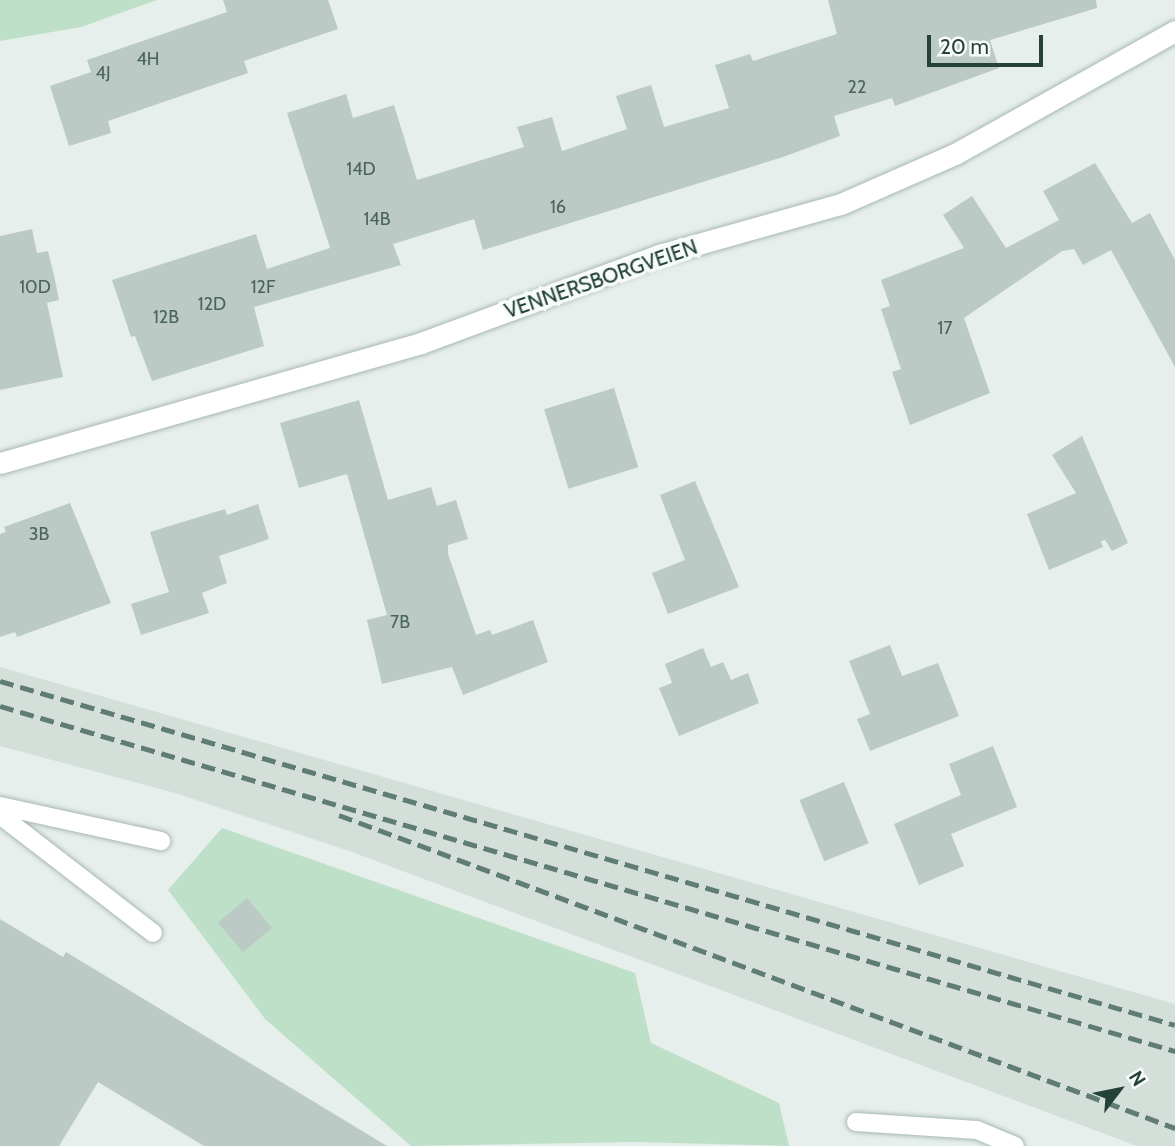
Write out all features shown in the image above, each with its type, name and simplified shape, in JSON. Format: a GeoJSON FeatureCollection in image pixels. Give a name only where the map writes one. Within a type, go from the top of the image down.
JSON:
{"type":"FeatureCollection","features":[{"type":"Feature","properties":{"kind":"street","name":"VENNERSBORGVEIEN"},"geometry":{"type":"LineString","coordinates":[[0,463],[421,343],[659,255],[841,204],[955,154],[1175,31]]}},
{"type":"Feature","properties":{"kind":"lane"},"geometry":{"type":"LineString","coordinates":[[0,806],[161,841]]}},
{"type":"Feature","properties":{"kind":"lane"},"geometry":{"type":"LineString","coordinates":[[0,815],[153,933]]}},
{"type":"Feature","properties":{"kind":"lane"},"geometry":{"type":"LineString","coordinates":[[856,1122],[977,1130],[1016,1146]]}},
{"type":"Feature","properties":{"kind":"shaded area"},"geometry":{"type":"Polygon","coordinates":[[[0,667],[1175,1004],[1175,1146],[1137,1146],[352,852],[175,793],[0,746],[0,667]]]}},
{"type":"Feature","properties":{"kind":"green space"},"geometry":{"type":"Polygon","coordinates":[[[0,0],[157,0],[81,27],[0,41],[0,0]]]}},
{"type":"Feature","properties":{"kind":"green space"},"geometry":{"type":"Polygon","coordinates":[[[222,828],[635,973],[651,1043],[779,1103],[789,1146],[634,1142],[411,1146],[265,1019],[168,890],[222,828]]]}},
{"type":"Feature","properties":{"kind":"building"},"geometry":{"type":"Polygon","coordinates":[[[223,0],[328,0],[338,29],[244,61],[248,73],[108,121],[111,133],[69,146],[50,86],[91,72],[87,60],[227,12],[223,0]]]}},
{"type":"Feature","properties":{"kind":"building"},"geometry":{"type":"Polygon","coordinates":[[[828,0],[1096,0],[1097,8],[990,40],[999,68],[895,106],[892,98],[834,116],[840,136],[783,157],[483,250],[474,219],[393,244],[401,265],[254,307],[264,346],[152,381],[135,336],[131,337],[112,280],[256,234],[267,269],[330,248],[287,113],[346,94],[353,118],[394,105],[417,180],[524,147],[517,127],[552,117],[562,151],[627,129],[616,96],[651,85],[664,127],[729,108],[715,65],[750,54],[753,61],[837,34],[828,0]]]}},
{"type":"Feature","properties":{"kind":"building"},"geometry":{"type":"Polygon","coordinates":[[[1095,163],[1132,223],[1150,213],[1175,260],[1175,367],[1111,250],[1083,265],[1074,249],[1062,251],[964,318],[990,393],[910,425],[892,372],[901,369],[881,309],[890,306],[881,280],[964,248],[943,215],[972,196],[1006,248],[1059,220],[1043,191],[1095,163]]]}},
{"type":"Feature","properties":{"kind":"building"},"geometry":{"type":"Polygon","coordinates":[[[32,229],[37,253],[48,251],[54,275],[59,300],[47,303],[63,377],[0,390],[0,236],[32,229]]]}},
{"type":"Feature","properties":{"kind":"building"},"geometry":{"type":"Polygon","coordinates":[[[614,388],[638,467],[568,489],[544,409],[614,388]]]}},
{"type":"Feature","properties":{"kind":"building"},"geometry":{"type":"Polygon","coordinates":[[[359,400],[388,500],[431,487],[437,506],[456,500],[468,539],[448,545],[448,554],[476,635],[490,630],[492,635],[533,620],[548,662],[463,695],[452,667],[382,684],[367,620],[387,615],[347,474],[299,488],[280,423],[359,400]]]}},
{"type":"Feature","properties":{"kind":"building"},"geometry":{"type":"Polygon","coordinates":[[[1082,436],[1128,543],[1112,551],[1105,540],[1101,541],[1103,547],[1049,570],[1027,514],[1076,493],[1052,455],[1082,436]]]}},
{"type":"Feature","properties":{"kind":"building"},"geometry":{"type":"Polygon","coordinates":[[[695,481],[739,587],[668,614],[652,573],[685,560],[660,495],[695,481]]]}},
{"type":"Feature","properties":{"kind":"building"},"geometry":{"type":"Polygon","coordinates":[[[70,503],[111,603],[17,637],[15,632],[0,637],[0,534],[6,532],[4,527],[70,503]]]}},
{"type":"Feature","properties":{"kind":"building"},"geometry":{"type":"Polygon","coordinates":[[[258,504],[269,539],[219,556],[227,583],[202,593],[209,613],[141,635],[131,604],[169,592],[150,532],[225,509],[227,515],[258,504]]]}},
{"type":"Feature","properties":{"kind":"building"},"geometry":{"type":"Polygon","coordinates":[[[890,645],[902,676],[938,663],[959,716],[870,751],[857,719],[870,714],[849,661],[890,645]]]}},
{"type":"Feature","properties":{"kind":"building"},"geometry":{"type":"Polygon","coordinates":[[[703,648],[711,667],[723,662],[731,680],[748,673],[759,703],[679,736],[659,688],[672,683],[665,664],[703,648]]]}},
{"type":"Feature","properties":{"kind":"building"},"geometry":{"type":"Polygon","coordinates":[[[993,746],[1017,807],[951,834],[964,866],[919,885],[894,824],[961,795],[949,764],[993,746]]]}},
{"type":"Feature","properties":{"kind":"building"},"geometry":{"type":"Polygon","coordinates":[[[844,782],[869,843],[824,861],[799,800],[844,782]]]}},
{"type":"Feature","properties":{"kind":"building"},"geometry":{"type":"Polygon","coordinates":[[[247,898],[272,928],[243,952],[218,922],[247,898]]]}},
{"type":"Feature","properties":{"kind":"building"},"geometry":{"type":"Polygon","coordinates":[[[0,919],[63,957],[66,952],[387,1146],[204,1146],[98,1082],[59,1146],[0,1146],[0,919]]]}},
{"type":"Feature","properties":{"kind":"railway"},"geometry":{"type":"LineString","coordinates":[[0,681],[1175,1025]]}},
{"type":"Feature","properties":{"kind":"railway"},"geometry":{"type":"LineString","coordinates":[[0,706],[1175,1051]]}},
{"type":"Feature","properties":{"kind":"railway"},"geometry":{"type":"LineString","coordinates":[[339,815],[1175,1128]]}}]}
